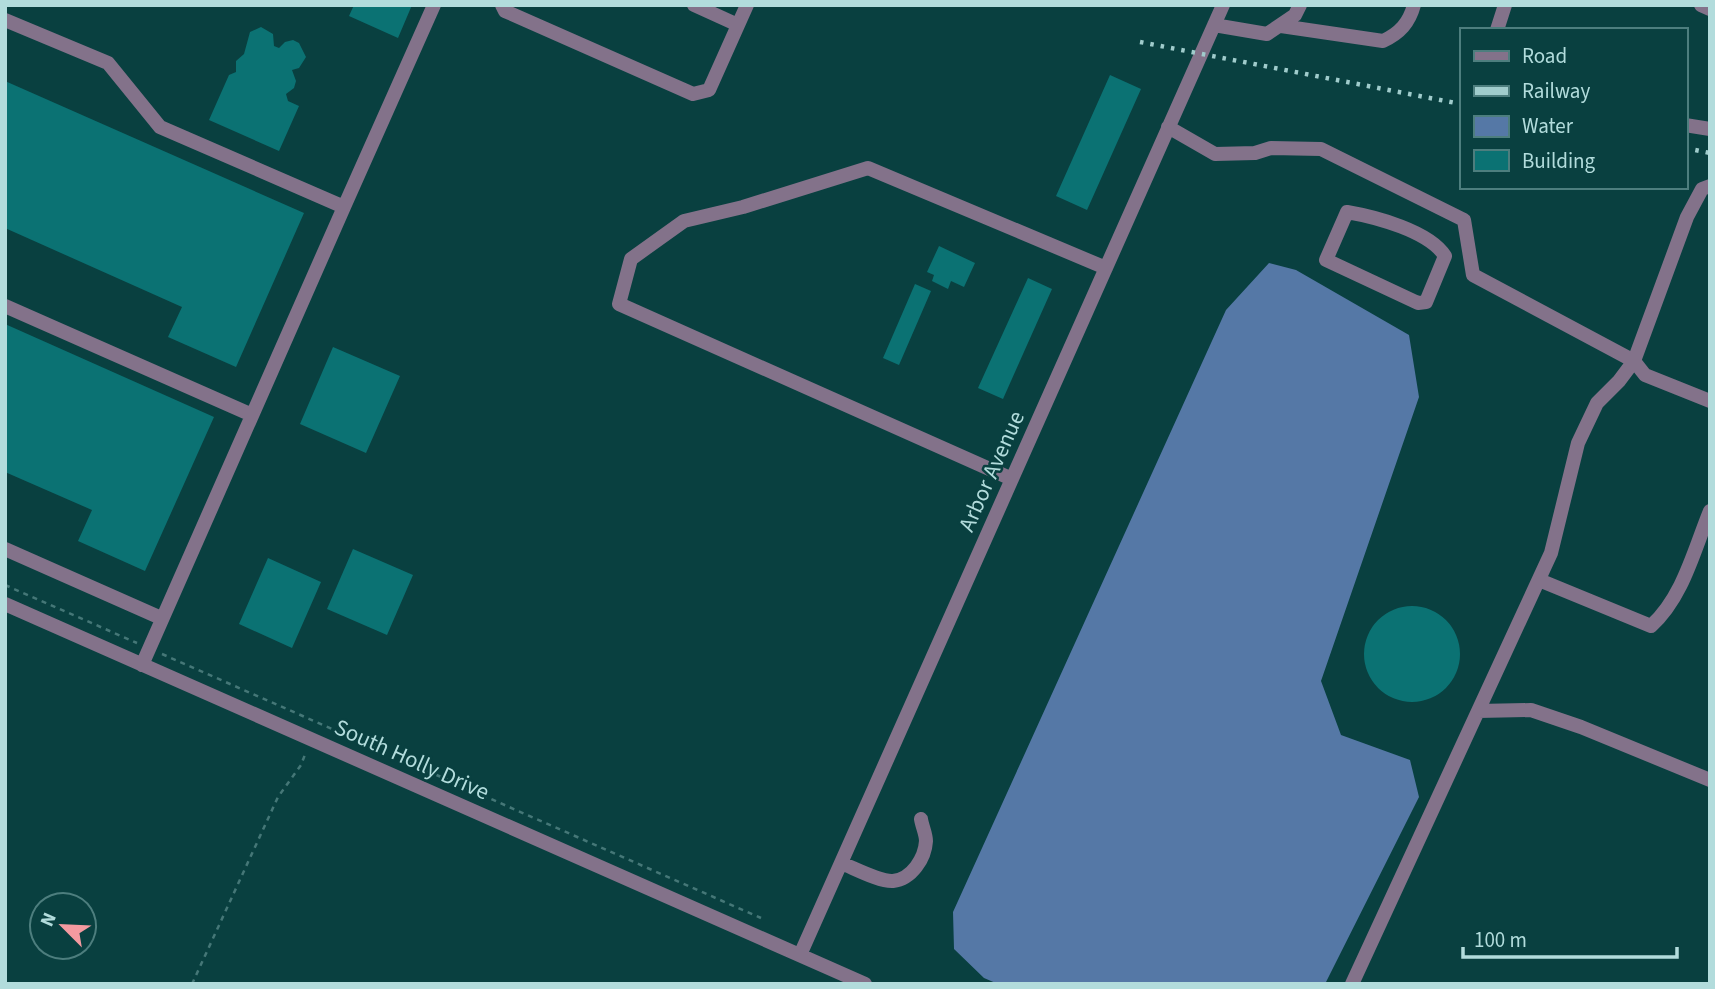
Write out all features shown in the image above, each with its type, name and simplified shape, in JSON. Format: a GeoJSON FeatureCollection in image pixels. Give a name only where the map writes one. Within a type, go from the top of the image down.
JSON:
{"type":"FeatureCollection","features":[{"type":"Feature","properties":{"kind":"street"},"geometry":{"type":"LineString","coordinates":[[142,665],[433,5]]}},
{"type":"Feature","properties":{"kind":"street"},"geometry":{"type":"LineString","coordinates":[[502,5],[505,11],[693,94],[709,90],[747,5]]}},
{"type":"Feature","properties":{"kind":"street"},"geometry":{"type":"LineString","coordinates":[[694,5],[738,25]]}},
{"type":"Feature","properties":{"kind":"street","name":"Arbor Avenue"},"geometry":{"type":"LineString","coordinates":[[800,955],[1223,5]]}},
{"type":"Feature","properties":{"kind":"street"},"geometry":{"type":"LineString","coordinates":[[1214,25],[1266,34],[1295,15],[1300,5]]}},
{"type":"Feature","properties":{"kind":"street"},"geometry":{"type":"LineString","coordinates":[[1281,26],[1383,41],[1396,36],[1409,21],[1414,5]]}},
{"type":"Feature","properties":{"kind":"street"},"geometry":{"type":"LineString","coordinates":[[1499,28],[1504,5]]}},
{"type":"Feature","properties":{"kind":"street"},"geometry":{"type":"LineString","coordinates":[[1700,5],[1710,9]]}},
{"type":"Feature","properties":{"kind":"street"},"geometry":{"type":"LineString","coordinates":[[5,20],[108,63],[160,127],[344,207]]}},
{"type":"Feature","properties":{"kind":"street"},"geometry":{"type":"LineString","coordinates":[[1687,124],[1710,130]]}},
{"type":"Feature","properties":{"kind":"street"},"geometry":{"type":"LineString","coordinates":[[1168,127],[1214,154],[1255,153],[1271,148],[1321,149],[1464,220],[1473,275],[1634,361],[1645,375],[1710,401]]}},
{"type":"Feature","properties":{"kind":"street"},"geometry":{"type":"LineString","coordinates":[[1012,479],[619,304],[631,259],[684,221],[743,207],[868,168],[1106,268]]}},
{"type":"Feature","properties":{"kind":"street"},"geometry":{"type":"LineString","coordinates":[[1352,984],[1551,553],[1578,443],[1597,403],[1634,361],[1687,217],[1702,189],[1710,186]]}},
{"type":"Feature","properties":{"kind":"street"},"geometry":{"type":"LineString","coordinates":[[1347,212],[1375,217],[1437,244],[1445,256],[1426,302],[1418,303],[1326,260],[1347,212]]}},
{"type":"Feature","properties":{"kind":"street"},"geometry":{"type":"LineString","coordinates":[[1445,256],[1469,251]]}},
{"type":"Feature","properties":{"kind":"street"},"geometry":{"type":"LineString","coordinates":[[5,306],[252,415]]}},
{"type":"Feature","properties":{"kind":"street"},"geometry":{"type":"LineString","coordinates":[[1539,580],[1651,626],[1667,612],[1710,511]]}},
{"type":"Feature","properties":{"kind":"street"},"geometry":{"type":"LineString","coordinates":[[5,549],[161,618]]}},
{"type":"Feature","properties":{"kind":"street","name":"South Holly Drive"},"geometry":{"type":"LineString","coordinates":[[5,604],[865,984]]}},
{"type":"Feature","properties":{"kind":"street"},"geometry":{"type":"LineString","coordinates":[[1478,711],[1531,710],[1581,727],[1710,780]]}},
{"type":"Feature","properties":{"kind":"street"},"geometry":{"type":"LineString","coordinates":[[841,863],[869,875],[893,881],[911,874],[920,860],[926,840],[921,819]]}},
{"type":"Feature","properties":{"kind":"path"},"geometry":{"type":"LineString","coordinates":[[5,585],[127,639]]}},
{"type":"Feature","properties":{"kind":"path"},"geometry":{"type":"LineString","coordinates":[[170,658],[761,918]]}},
{"type":"Feature","properties":{"kind":"path"},"geometry":{"type":"LineString","coordinates":[[192,984],[278,797],[300,765],[312,740]]}},
{"type":"Feature","properties":{"kind":"water"},"geometry":{"type":"Polygon","coordinates":[[[1269,263],[1296,270],[1409,335],[1419,397],[1321,681],[1341,735],[1410,760],[1419,797],[1325,984],[998,984],[984,978],[954,949],[953,912],[1226,310],[1269,263]]]}},
{"type":"Feature","properties":{"kind":"building"},"geometry":{"type":"Polygon","coordinates":[[[354,5],[412,5],[398,38],[349,16],[354,5]]]}},
{"type":"Feature","properties":{"kind":"building"},"geometry":{"type":"Polygon","coordinates":[[[261,27],[273,34],[274,46],[279,48],[285,42],[293,40],[299,43],[306,57],[299,68],[292,70],[296,81],[294,88],[286,94],[288,101],[299,106],[279,151],[209,120],[229,75],[236,72],[236,61],[244,54],[250,32],[261,27]]]}},
{"type":"Feature","properties":{"kind":"building"},"geometry":{"type":"Polygon","coordinates":[[[1110,75],[1141,89],[1087,210],[1056,196],[1110,75]]]}},
{"type":"Feature","properties":{"kind":"building"},"geometry":{"type":"Polygon","coordinates":[[[5,81],[304,213],[236,367],[168,337],[182,307],[5,228],[5,81]]]}},
{"type":"Feature","properties":{"kind":"building"},"geometry":{"type":"Polygon","coordinates":[[[939,246],[975,263],[964,287],[951,281],[948,289],[932,281],[934,275],[927,272],[939,246]]]}},
{"type":"Feature","properties":{"kind":"building"},"geometry":{"type":"Polygon","coordinates":[[[1028,278],[1052,289],[1003,399],[978,388],[1028,278]]]}},
{"type":"Feature","properties":{"kind":"building"},"geometry":{"type":"Polygon","coordinates":[[[915,284],[931,291],[899,365],[883,358],[915,284]]]}},
{"type":"Feature","properties":{"kind":"building"},"geometry":{"type":"Polygon","coordinates":[[[5,324],[214,417],[145,571],[78,541],[92,510],[5,472],[5,324]]]}},
{"type":"Feature","properties":{"kind":"building"},"geometry":{"type":"Polygon","coordinates":[[[333,347],[400,376],[366,453],[300,424],[333,347]]]}},
{"type":"Feature","properties":{"kind":"building"},"geometry":{"type":"Polygon","coordinates":[[[353,549],[413,575],[387,635],[327,609],[353,549]]]}},
{"type":"Feature","properties":{"kind":"building"},"geometry":{"type":"Polygon","coordinates":[[[268,558],[321,582],[292,648],[239,624],[268,558]]]}},
{"type":"Feature","properties":{"kind":"building"},"geometry":{"type":"Polygon","coordinates":[[[1412,606],[1430,610],[1446,620],[1456,636],[1460,654],[1456,672],[1446,688],[1430,698],[1412,702],[1394,698],[1378,688],[1368,672],[1364,654],[1368,636],[1378,620],[1394,610],[1412,606]]]}},
{"type":"Feature","properties":{"kind":"railway"},"geometry":{"type":"LineString","coordinates":[[1140,42],[1460,104]]}},
{"type":"Feature","properties":{"kind":"railway"},"geometry":{"type":"LineString","coordinates":[[1687,148],[1710,153]]}}]}
